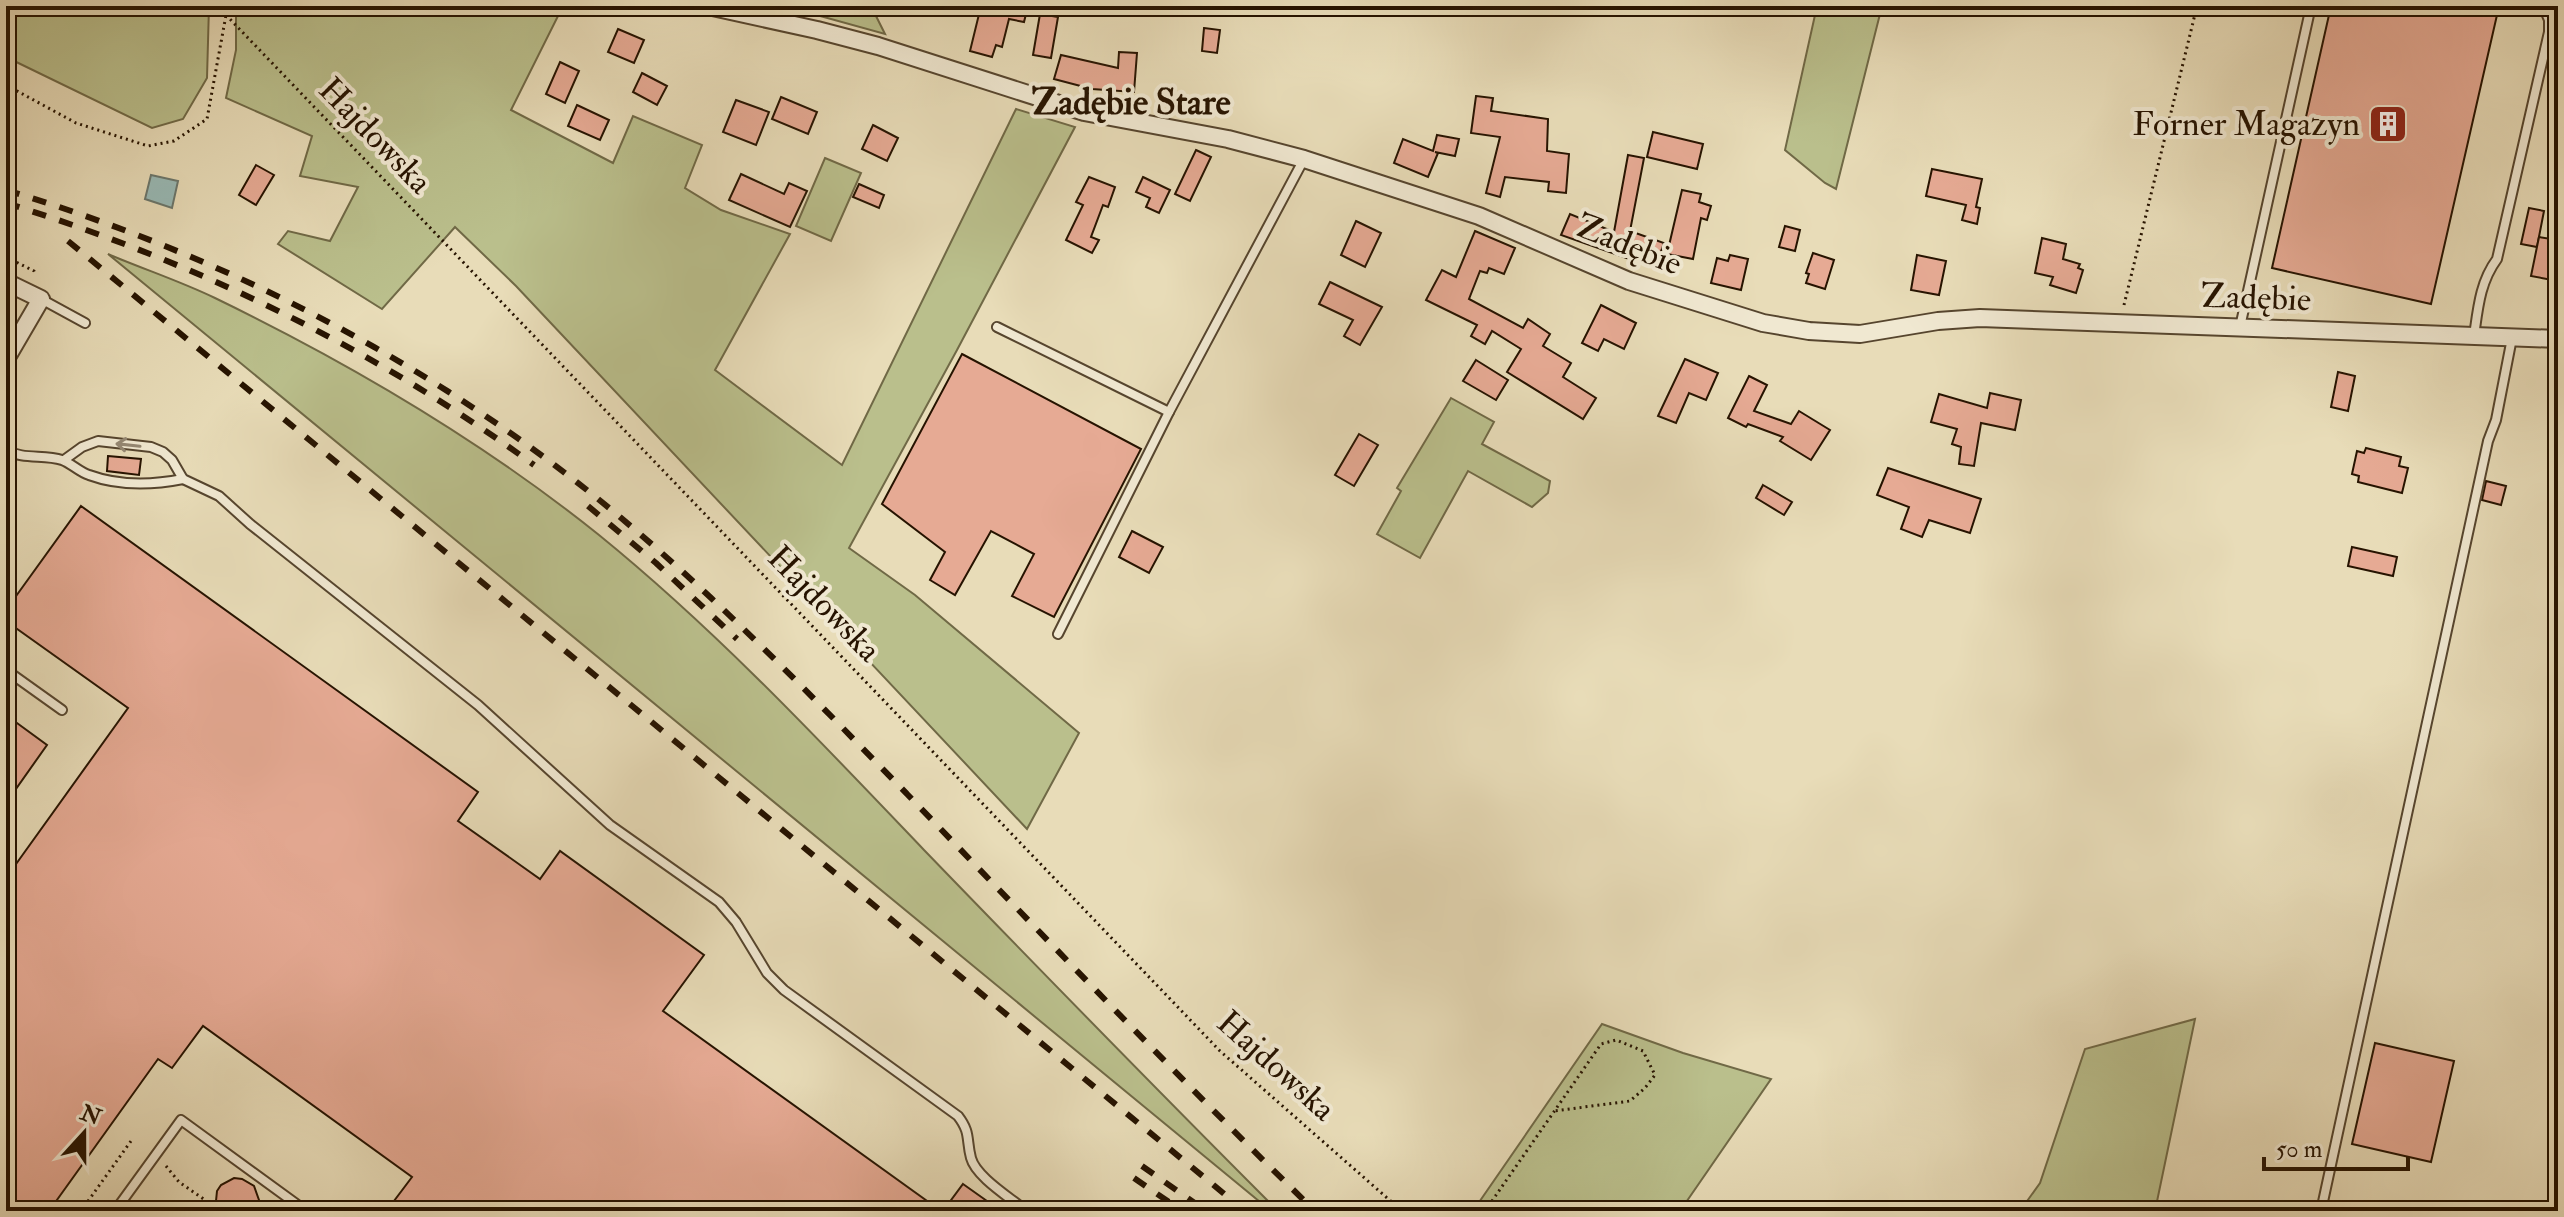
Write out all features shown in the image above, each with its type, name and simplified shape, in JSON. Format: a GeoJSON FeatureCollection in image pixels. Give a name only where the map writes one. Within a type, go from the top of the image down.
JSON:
{"type":"FeatureCollection","features":[{"type":"Feature","properties":{"kind":"street","name":"Zadębie"},"geometry":{"type":"LineString","coordinates":[[708,6],[878,46],[1084,112],[1228,139],[1304,159],[1479,216],[1599,269],[1661,292],[1784,328],[1860,334],[1957,319],[2558,339]]}},
{"type":"Feature","properties":{"kind":"street"},"geometry":{"type":"LineString","coordinates":[[6,282],[41,299],[6,359]]}},
{"type":"Feature","properties":{"kind":"lane"},"geometry":{"type":"LineString","coordinates":[[2240,328],[2311,6]]}},
{"type":"Feature","properties":{"kind":"lane"},"geometry":{"type":"LineString","coordinates":[[2474,336],[2482,287],[2497,259],[2549,32],[2549,20],[2543,6]]}},
{"type":"Feature","properties":{"kind":"lane"},"geometry":{"type":"LineString","coordinates":[[1058,634],[1169,412],[1304,159]]}},
{"type":"Feature","properties":{"kind":"lane"},"geometry":{"type":"LineString","coordinates":[[41,299],[85,323]]}},
{"type":"Feature","properties":{"kind":"lane"},"geometry":{"type":"LineString","coordinates":[[997,327],[1169,412]]}},
{"type":"Feature","properties":{"kind":"lane"},"geometry":{"type":"LineString","coordinates":[[2321,1211],[2513,337]]}},
{"type":"Feature","properties":{"kind":"lane"},"geometry":{"type":"LineString","coordinates":[[64,460],[82,447],[98,441],[151,447],[163,452],[172,460],[183,479],[219,496],[478,705],[610,825],[719,902],[736,922],[767,973],[784,990],[958,1116],[967,1128],[976,1169],[1026,1211]]}},
{"type":"Feature","properties":{"kind":"lane"},"geometry":{"type":"LineString","coordinates":[[6,450],[13,454],[64,460],[92,476],[122,482],[154,485],[183,479]]}},
{"type":"Feature","properties":{"kind":"lane"},"geometry":{"type":"LineString","coordinates":[[6,670],[62,710]]}},
{"type":"Feature","properties":{"kind":"lane"},"geometry":{"type":"LineString","coordinates":[[115,1211],[181,1120],[306,1211]]}},
{"type":"Feature","properties":{"kind":"path"},"geometry":{"type":"LineString","coordinates":[[2120,324],[2197,6]]}},
{"type":"Feature","properties":{"kind":"path","name":"Hajdowska"},"geometry":{"type":"LineString","coordinates":[[6,85],[76,123],[148,146],[174,141],[207,119],[226,15],[1220,1051],[1402,1211]]}},
{"type":"Feature","properties":{"kind":"path"},"geometry":{"type":"LineString","coordinates":[[1485,1211],[1554,1111],[1601,1044],[1616,1040],[1643,1051],[1655,1075],[1630,1101],[1554,1111]]}},
{"type":"Feature","properties":{"kind":"path"},"geometry":{"type":"LineString","coordinates":[[81,1211],[131,1141]]}},
{"type":"Feature","properties":{"kind":"path"},"geometry":{"type":"LineString","coordinates":[[166,1166],[179,1182],[205,1200]]}},
{"type":"Feature","properties":{"kind":"green space"},"geometry":{"type":"Polygon","coordinates":[[[6,6],[209,6],[207,78],[183,119],[152,128],[6,57],[6,6]]]}},
{"type":"Feature","properties":{"kind":"green space"},"geometry":{"type":"Polygon","coordinates":[[[236,6],[563,6],[511,110],[613,163],[633,116],[702,145],[685,188],[721,210],[790,234],[715,370],[842,465],[1016,109],[1075,127],[849,548],[915,595],[1079,733],[1027,829],[516,286],[455,227],[382,309],[278,244],[288,231],[330,241],[358,187],[300,176],[312,136],[226,98],[236,50],[236,6]]]}},
{"type":"Feature","properties":{"kind":"green space"},"geometry":{"type":"Polygon","coordinates":[[[784,6],[871,6],[885,34],[784,6]]]}},
{"type":"Feature","properties":{"kind":"green space"},"geometry":{"type":"Polygon","coordinates":[[[1817,6],[1882,6],[1836,189],[1785,150],[1817,6]]]}},
{"type":"Feature","properties":{"kind":"green space"},"geometry":{"type":"Polygon","coordinates":[[[825,158],[861,173],[831,241],[796,226],[825,158]]]}},
{"type":"Feature","properties":{"kind":"green space"},"geometry":{"type":"Polygon","coordinates":[[[108,254],[215,298],[365,377],[508,467],[599,535],[685,609],[766,687],[1278,1211],[1271,1211],[108,254]]]}},
{"type":"Feature","properties":{"kind":"green space"},"geometry":{"type":"Polygon","coordinates":[[[1451,398],[1494,422],[1482,444],[1550,481],[1548,493],[1532,507],[1468,471],[1420,558],[1377,534],[1401,491],[1397,488],[1451,398]]]}},
{"type":"Feature","properties":{"kind":"green space"},"geometry":{"type":"Polygon","coordinates":[[[2195,1019],[2155,1211],[2020,1211],[2040,1183],[2085,1049],[2195,1019]]]}},
{"type":"Feature","properties":{"kind":"green space"},"geometry":{"type":"Polygon","coordinates":[[[1602,1024],[1683,1053],[1771,1079],[1680,1211],[1473,1211],[1602,1024]]]}},
{"type":"Feature","properties":{"kind":"water"},"geometry":{"type":"Polygon","coordinates":[[[151,175],[178,181],[172,208],[145,199],[151,175]]]}},
{"type":"Feature","properties":{"kind":"building"},"geometry":{"type":"Polygon","coordinates":[[[981,6],[1028,6],[1024,22],[1009,19],[1002,47],[996,45],[992,57],[970,51],[981,6]]]}},
{"type":"Feature","properties":{"kind":"building","name":"Forner Magazyn"},"geometry":{"type":"Polygon","coordinates":[[[2331,6],[2455,6],[2497,15],[2431,304],[2272,268],[2331,6]]]}},
{"type":"Feature","properties":{"kind":"building"},"geometry":{"type":"Polygon","coordinates":[[[1040,14],[1058,17],[1051,58],[1033,55],[1040,14]]]}},
{"type":"Feature","properties":{"kind":"building"},"geometry":{"type":"Polygon","coordinates":[[[1204,28],[1220,30],[1217,53],[1202,51],[1204,28]]]}},
{"type":"Feature","properties":{"kind":"building"},"geometry":{"type":"Polygon","coordinates":[[[618,29],[644,40],[634,63],[608,52],[618,29]]]}},
{"type":"Feature","properties":{"kind":"building"},"geometry":{"type":"Polygon","coordinates":[[[1119,52],[1137,53],[1134,92],[1092,89],[1054,79],[1061,55],[1118,68],[1119,52]]]}},
{"type":"Feature","properties":{"kind":"building"},"geometry":{"type":"Polygon","coordinates":[[[560,62],[579,71],[565,103],[546,94],[560,62]]]}},
{"type":"Feature","properties":{"kind":"building"},"geometry":{"type":"Polygon","coordinates":[[[642,73],[667,86],[657,105],[633,92],[642,73]]]}},
{"type":"Feature","properties":{"kind":"building"},"geometry":{"type":"Polygon","coordinates":[[[1476,96],[1493,98],[1491,111],[1548,119],[1547,151],[1569,154],[1566,193],[1548,191],[1549,182],[1505,177],[1500,197],[1486,193],[1500,137],[1471,133],[1476,96]]]}},
{"type":"Feature","properties":{"kind":"building"},"geometry":{"type":"Polygon","coordinates":[[[781,97],[817,112],[808,134],[772,119],[781,97]]]}},
{"type":"Feature","properties":{"kind":"building"},"geometry":{"type":"Polygon","coordinates":[[[736,100],[769,112],[756,145],[723,132],[736,100]]]}},
{"type":"Feature","properties":{"kind":"building"},"geometry":{"type":"Polygon","coordinates":[[[577,105],[609,120],[600,140],[568,126],[577,105]]]}},
{"type":"Feature","properties":{"kind":"building"},"geometry":{"type":"Polygon","coordinates":[[[873,125],[898,138],[887,161],[862,149],[873,125]]]}},
{"type":"Feature","properties":{"kind":"building"},"geometry":{"type":"Polygon","coordinates":[[[1653,132],[1703,144],[1697,169],[1647,157],[1653,132]]]}},
{"type":"Feature","properties":{"kind":"building"},"geometry":{"type":"Polygon","coordinates":[[[1437,135],[1459,139],[1455,156],[1435,152],[1438,153],[1428,177],[1394,163],[1403,139],[1433,151],[1437,135]]]}},
{"type":"Feature","properties":{"kind":"building"},"geometry":{"type":"Polygon","coordinates":[[[1196,150],[1211,157],[1190,201],[1175,194],[1196,150]]]}},
{"type":"Feature","properties":{"kind":"building"},"geometry":{"type":"Polygon","coordinates":[[[1628,155],[1644,158],[1630,231],[1664,243],[1655,268],[1561,235],[1570,214],[1614,232],[1628,155]]]}},
{"type":"Feature","properties":{"kind":"building"},"geometry":{"type":"Polygon","coordinates":[[[256,165],[274,175],[256,205],[239,195],[256,165]]]}},
{"type":"Feature","properties":{"kind":"building"},"geometry":{"type":"Polygon","coordinates":[[[1932,169],[1982,179],[1976,207],[1980,208],[1977,224],[1962,220],[1966,205],[1926,196],[1932,169]]]}},
{"type":"Feature","properties":{"kind":"building"},"geometry":{"type":"Polygon","coordinates":[[[741,174],[784,194],[789,183],[807,191],[790,227],[729,200],[741,174]]]}},
{"type":"Feature","properties":{"kind":"building"},"geometry":{"type":"Polygon","coordinates":[[[1089,177],[1115,187],[1108,207],[1103,205],[1091,237],[1099,240],[1092,253],[1066,240],[1083,205],[1076,202],[1089,177]]]}},
{"type":"Feature","properties":{"kind":"building"},"geometry":{"type":"Polygon","coordinates":[[[1143,177],[1170,190],[1159,213],[1146,207],[1150,198],[1136,192],[1143,177]]]}},
{"type":"Feature","properties":{"kind":"building"},"geometry":{"type":"Polygon","coordinates":[[[859,184],[884,195],[879,208],[853,197],[859,184]]]}},
{"type":"Feature","properties":{"kind":"building"},"geometry":{"type":"Polygon","coordinates":[[[1682,190],[1701,194],[1699,202],[1711,206],[1707,220],[1701,218],[1693,259],[1667,254],[1682,190]]]}},
{"type":"Feature","properties":{"kind":"building"},"geometry":{"type":"Polygon","coordinates":[[[2529,208],[2544,211],[2537,247],[2521,244],[2529,208]]]}},
{"type":"Feature","properties":{"kind":"building"},"geometry":{"type":"Polygon","coordinates":[[[1356,221],[1381,233],[1365,267],[1341,255],[1356,221]]]}},
{"type":"Feature","properties":{"kind":"building"},"geometry":{"type":"Polygon","coordinates":[[[1785,226],[1800,230],[1795,251],[1779,247],[1785,226]]]}},
{"type":"Feature","properties":{"kind":"building"},"geometry":{"type":"Polygon","coordinates":[[[1475,231],[1515,248],[1504,274],[1489,268],[1487,273],[1480,271],[1469,299],[1523,328],[1528,319],[1550,334],[1543,346],[1571,363],[1563,377],[1596,398],[1583,419],[1507,372],[1521,349],[1492,331],[1485,344],[1471,336],[1477,325],[1426,300],[1442,270],[1456,277],[1475,231]]]}},
{"type":"Feature","properties":{"kind":"building"},"geometry":{"type":"Polygon","coordinates":[[[2539,237],[2558,240],[2558,281],[2531,276],[2539,237]]]}},
{"type":"Feature","properties":{"kind":"building"},"geometry":{"type":"Polygon","coordinates":[[[2042,238],[2066,244],[2063,259],[2080,264],[2078,268],[2083,270],[2076,293],[2050,285],[2053,277],[2035,273],[2042,238]]]}},
{"type":"Feature","properties":{"kind":"building"},"geometry":{"type":"Polygon","coordinates":[[[1813,253],[1834,260],[1825,289],[1806,283],[1813,253]]]}},
{"type":"Feature","properties":{"kind":"building"},"geometry":{"type":"Polygon","coordinates":[[[1730,255],[1748,259],[1741,290],[1711,283],[1717,258],[1728,261],[1730,255]]]}},
{"type":"Feature","properties":{"kind":"building"},"geometry":{"type":"Polygon","coordinates":[[[1917,255],[1946,261],[1939,295],[1911,290],[1917,255]]]}},
{"type":"Feature","properties":{"kind":"building"},"geometry":{"type":"Polygon","coordinates":[[[1330,282],[1382,307],[1360,345],[1344,336],[1353,320],[1319,304],[1330,282]]]}},
{"type":"Feature","properties":{"kind":"building"},"geometry":{"type":"Polygon","coordinates":[[[1601,305],[1636,323],[1624,349],[1604,339],[1598,351],[1582,343],[1601,305]]]}},
{"type":"Feature","properties":{"kind":"building"},"geometry":{"type":"Polygon","coordinates":[[[962,354],[1141,449],[1054,617],[1012,596],[1034,554],[991,531],[955,595],[930,580],[945,552],[882,504],[962,354]]]}},
{"type":"Feature","properties":{"kind":"building"},"geometry":{"type":"Polygon","coordinates":[[[1685,359],[1718,373],[1706,400],[1689,393],[1676,423],[1658,416],[1685,359]]]}},
{"type":"Feature","properties":{"kind":"building"},"geometry":{"type":"Polygon","coordinates":[[[1476,360],[1508,380],[1496,400],[1463,381],[1476,360]]]}},
{"type":"Feature","properties":{"kind":"building"},"geometry":{"type":"Polygon","coordinates":[[[2338,372],[2355,376],[2348,411],[2331,407],[2338,372]]]}},
{"type":"Feature","properties":{"kind":"building"},"geometry":{"type":"Polygon","coordinates":[[[1749,376],[1767,385],[1754,411],[1791,424],[1799,411],[1830,430],[1811,460],[1780,441],[1783,437],[1748,424],[1746,427],[1728,418],[1749,376]]]}},
{"type":"Feature","properties":{"kind":"building"},"geometry":{"type":"Polygon","coordinates":[[[1990,393],[2021,400],[2015,430],[1981,423],[1974,466],[1959,464],[1961,447],[1952,444],[1957,429],[1931,422],[1939,394],[1987,408],[1990,393]]]}},
{"type":"Feature","properties":{"kind":"building"},"geometry":{"type":"Polygon","coordinates":[[[1359,434],[1378,445],[1354,486],[1335,475],[1359,434]]]}},
{"type":"Feature","properties":{"kind":"building"},"geometry":{"type":"Polygon","coordinates":[[[2366,448],[2401,457],[2399,466],[2408,468],[2402,493],[2358,482],[2359,476],[2352,474],[2357,451],[2364,453],[2366,448]]]}},
{"type":"Feature","properties":{"kind":"building"},"geometry":{"type":"Polygon","coordinates":[[[108,456],[141,459],[139,475],[107,471],[108,456]]]}},
{"type":"Feature","properties":{"kind":"building"},"geometry":{"type":"Polygon","coordinates":[[[1888,468],[1981,499],[1970,533],[1929,520],[1922,537],[1901,529],[1909,507],[1877,495],[1888,468]]]}},
{"type":"Feature","properties":{"kind":"building"},"geometry":{"type":"Polygon","coordinates":[[[2486,481],[2506,486],[2501,505],[2482,500],[2486,481]]]}},
{"type":"Feature","properties":{"kind":"building"},"geometry":{"type":"Polygon","coordinates":[[[1763,485],[1792,502],[1784,515],[1756,498],[1763,485]]]}},
{"type":"Feature","properties":{"kind":"building"},"geometry":{"type":"Polygon","coordinates":[[[81,506],[478,792],[458,821],[540,879],[560,851],[704,955],[663,1011],[941,1211],[400,1211],[391,1205],[412,1177],[203,1026],[172,1068],[158,1059],[49,1211],[13,1211],[6,1206],[6,878],[128,708],[6,621],[6,610],[81,506]]]}},
{"type":"Feature","properties":{"kind":"building"},"geometry":{"type":"Polygon","coordinates":[[[1132,531],[1163,547],[1149,573],[1119,557],[1132,531]]]}},
{"type":"Feature","properties":{"kind":"building"},"geometry":{"type":"Polygon","coordinates":[[[2352,547],[2397,557],[2393,576],[2348,566],[2352,547]]]}},
{"type":"Feature","properties":{"kind":"building"},"geometry":{"type":"Polygon","coordinates":[[[6,715],[47,745],[6,803],[6,715]]]}},
{"type":"Feature","properties":{"kind":"building"},"geometry":{"type":"Polygon","coordinates":[[[2375,1043],[2454,1061],[2431,1162],[2352,1144],[2375,1043]]]}},
{"type":"Feature","properties":{"kind":"building"},"geometry":{"type":"Polygon","coordinates":[[[234,1178],[254,1186],[259,1200],[257,1211],[215,1211],[217,1191],[234,1178]]]}},
{"type":"Feature","properties":{"kind":"building"},"geometry":{"type":"Polygon","coordinates":[[[963,1184],[1001,1211],[943,1211],[963,1184]]]}},
{"type":"Feature","properties":{"kind":"railway"},"geometry":{"type":"LineString","coordinates":[[6,190],[156,242],[300,308],[439,385],[569,476],[659,550],[785,670],[1160,1057],[1315,1211]]}},
{"type":"Feature","properties":{"kind":"railway"},"geometry":{"type":"LineString","coordinates":[[6,203],[146,252],[281,312],[411,383],[534,465]]}},
{"type":"Feature","properties":{"kind":"railway"},"geometry":{"type":"LineString","coordinates":[[68,241],[1245,1211]]}},
{"type":"Feature","properties":{"kind":"railway"},"geometry":{"type":"LineString","coordinates":[[588,506],[656,563],[737,639]]}},
{"type":"Feature","properties":{"kind":"railway"},"geometry":{"type":"LineString","coordinates":[[1142,1166],[1206,1211]]}},
{"type":"Feature","properties":{"kind":"railway"},"geometry":{"type":"LineString","coordinates":[[1134,1178],[1182,1211]]}},
{"type":"Feature","properties":{"kind":"place","name":"Forner Magazyn"},"geometry":{"type":"Point","coordinates":[2388,124]}},
{"type":"Feature","properties":{"kind":"district","name":"Zadębie Stare"},"geometry":{"type":"Point","coordinates":[1131,102]}}]}
